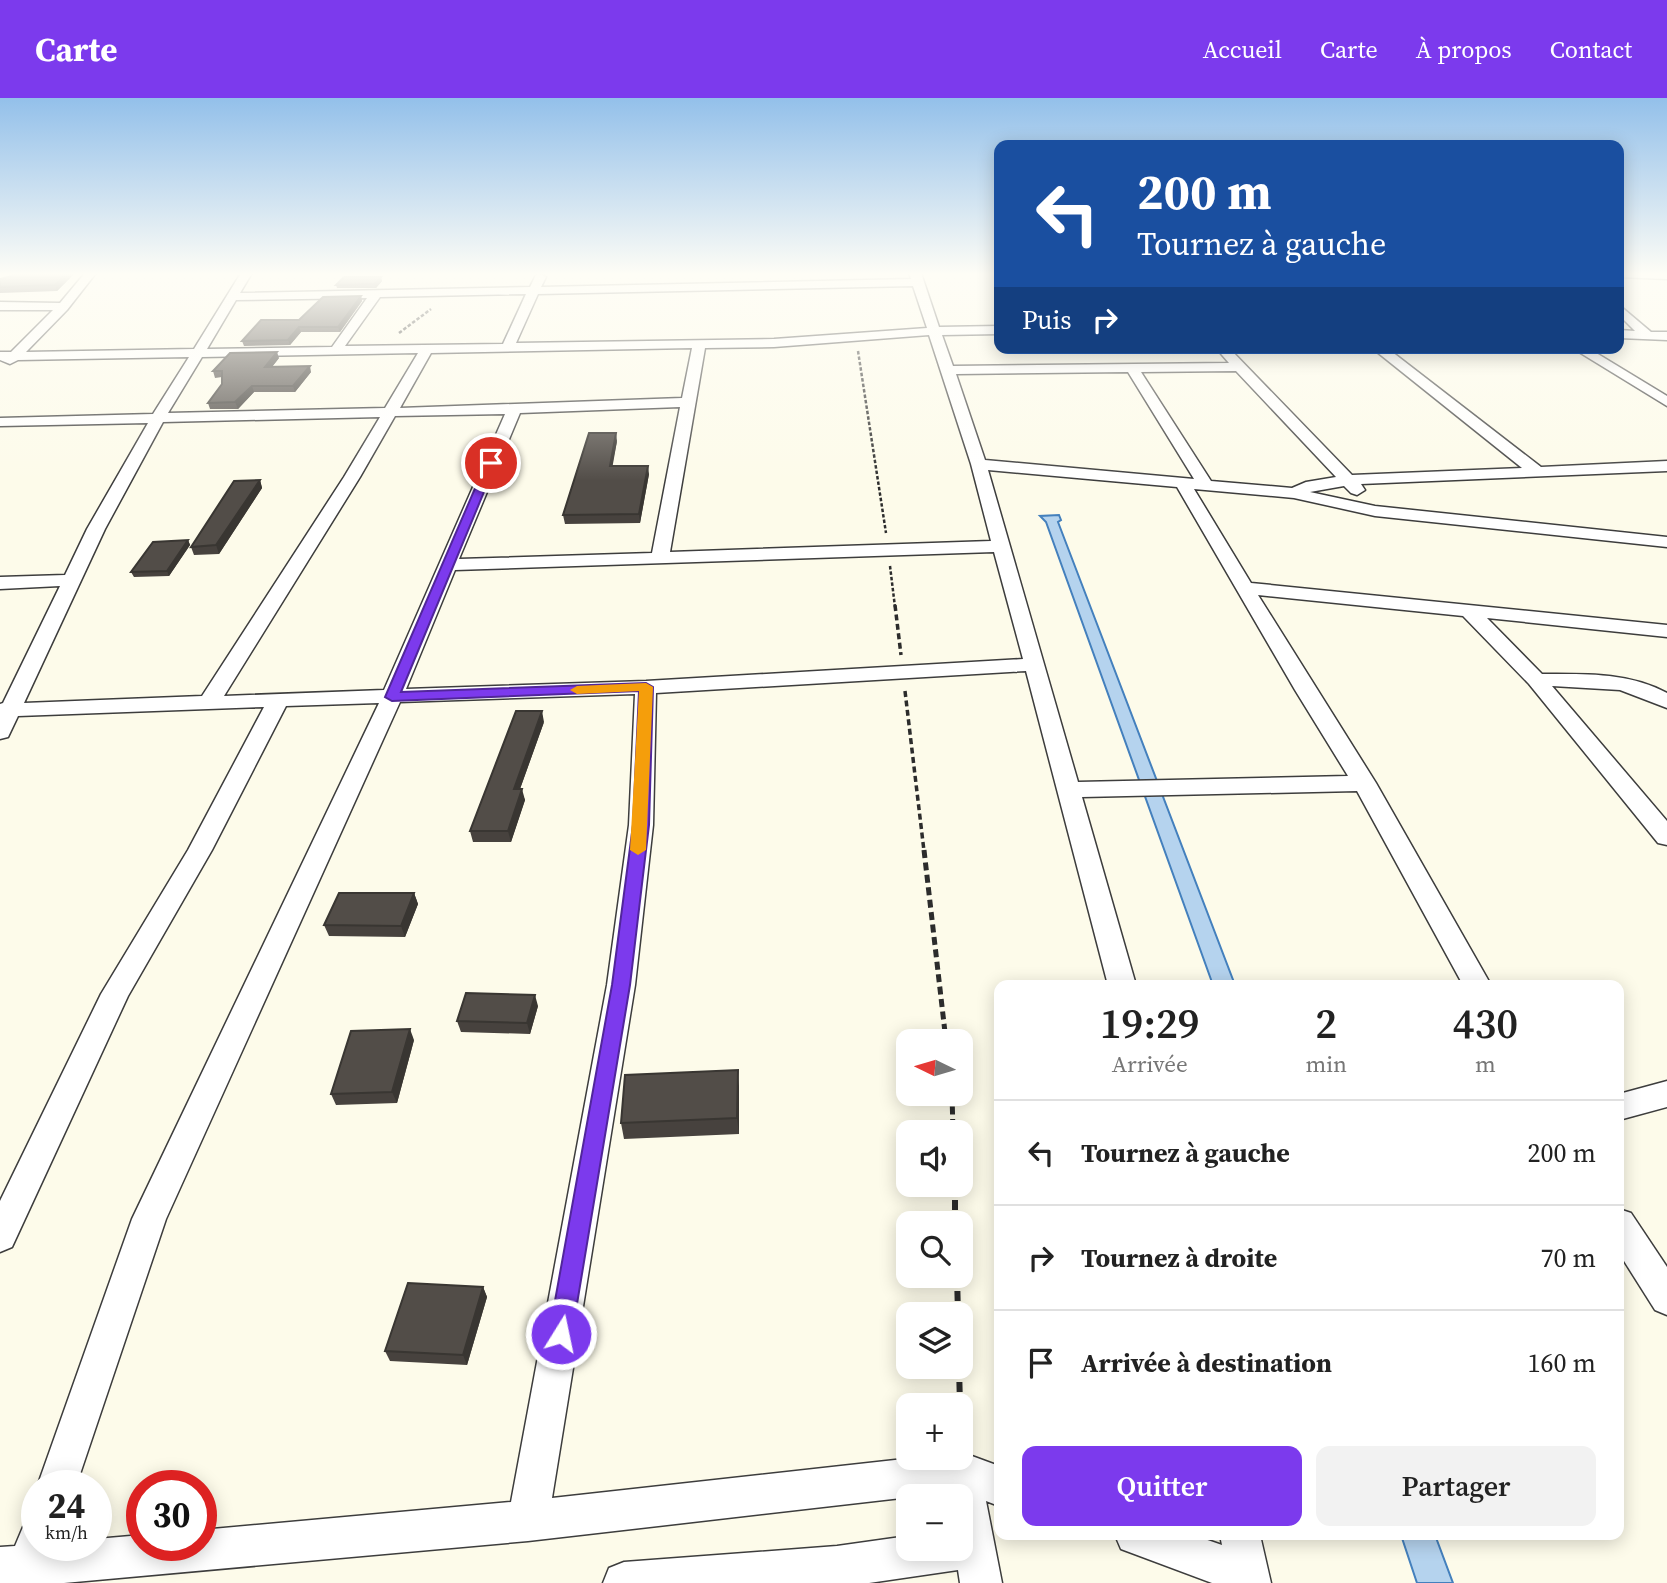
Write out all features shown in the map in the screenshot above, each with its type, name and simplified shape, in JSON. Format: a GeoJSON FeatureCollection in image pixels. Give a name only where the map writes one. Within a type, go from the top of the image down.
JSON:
{"type":"FeatureCollection","features":[{"type":"Feature","properties":{"kind":"street"},"geometry":{"type":"LineString","coordinates":[[0,372],[28,342]]}},
{"type":"Feature","properties":{"kind":"street"},"geometry":{"type":"LineString","coordinates":[[0,732],[6,710],[72,579],[157,419],[203,342]]}},
{"type":"Feature","properties":{"kind":"street"},"geometry":{"type":"LineString","coordinates":[[336,350],[341,342]]}},
{"type":"Feature","properties":{"kind":"street"},"geometry":{"type":"LineString","coordinates":[[508,346],[510,342]]}},
{"type":"Feature","properties":{"kind":"street"},"geometry":{"type":"LineString","coordinates":[[0,356],[770,342]]}},
{"type":"Feature","properties":{"kind":"street"},"geometry":{"type":"LineString","coordinates":[[939,342],[979,464],[1032,665],[1070,789],[1121,980]]}},
{"type":"Feature","properties":{"kind":"street"},"geometry":{"type":"LineString","coordinates":[[660,556],[699,345]]}},
{"type":"Feature","properties":{"kind":"street"},"geometry":{"type":"LineString","coordinates":[[208,704],[345,489],[427,348]]}},
{"type":"Feature","properties":{"kind":"street"},"geometry":{"type":"LineString","coordinates":[[1227,354],[1349,480],[1375,511]]}},
{"type":"Feature","properties":{"kind":"street"},"geometry":{"type":"LineString","coordinates":[[1386,354],[1538,472]]}},
{"type":"Feature","properties":{"kind":"street"},"geometry":{"type":"LineString","coordinates":[[1588,354],[1667,402]]}},
{"type":"Feature","properties":{"kind":"street"},"geometry":{"type":"LineString","coordinates":[[949,370],[1239,367]]}},
{"type":"Feature","properties":{"kind":"street"},"geometry":{"type":"LineString","coordinates":[[1132,368],[1206,485]]}},
{"type":"Feature","properties":{"kind":"street"},"geometry":{"type":"LineString","coordinates":[[0,422],[688,402]]}},
{"type":"Feature","properties":{"kind":"street"},"geometry":{"type":"LineString","coordinates":[[62,1470],[149,1219],[392,697],[514,409]]}},
{"type":"Feature","properties":{"kind":"street"},"geometry":{"type":"LineString","coordinates":[[979,464],[1294,493],[1375,511],[1667,542]]}},
{"type":"Feature","properties":{"kind":"street"},"geometry":{"type":"LineString","coordinates":[[1294,493],[1312,485],[1349,480],[1667,466]]}},
{"type":"Feature","properties":{"kind":"street"},"geometry":{"type":"LineString","coordinates":[[1183,482],[1305,690],[1364,783],[1474,980]]}},
{"type":"Feature","properties":{"kind":"street"},"geometry":{"type":"LineString","coordinates":[[448,565],[1000,546]]}},
{"type":"Feature","properties":{"kind":"street"},"geometry":{"type":"LineString","coordinates":[[0,583],[72,579]]}},
{"type":"Feature","properties":{"kind":"street"},"geometry":{"type":"LineString","coordinates":[[1246,588],[1667,631]]}},
{"type":"Feature","properties":{"kind":"street"},"geometry":{"type":"LineString","coordinates":[[1469,611],[1536,680],[1667,837]]}},
{"type":"Feature","properties":{"kind":"street"},"geometry":{"type":"LineString","coordinates":[[6,710],[646,687],[1032,665]]}},
{"type":"Feature","properties":{"kind":"street"},"geometry":{"type":"LineString","coordinates":[[1536,680],[1621,682],[1639,686],[1667,702]]}},
{"type":"Feature","properties":{"kind":"street"},"geometry":{"type":"LineString","coordinates":[[528,1521],[621,985],[641,825],[646,687]]}},
{"type":"Feature","properties":{"kind":"street"},"geometry":{"type":"LineString","coordinates":[[0,1236],[115,994],[200,850],[278,701]]}},
{"type":"Feature","properties":{"kind":"street"},"geometry":{"type":"LineString","coordinates":[[1070,789],[1364,783]]}},
{"type":"Feature","properties":{"kind":"street"},"geometry":{"type":"LineString","coordinates":[[1624,1106],[1667,1094]]}},
{"type":"Feature","properties":{"kind":"street"},"geometry":{"type":"LineString","coordinates":[[1624,1232],[1667,1298]]}},
{"type":"Feature","properties":{"kind":"street"},"geometry":{"type":"LineString","coordinates":[[624,1583],[837,1566],[977,1565],[961,1472]]}},
{"type":"Feature","properties":{"kind":"street"},"geometry":{"type":"LineString","coordinates":[[22,1565],[528,1521],[961,1472],[994,1484]]}},
{"type":"Feature","properties":{"kind":"street"},"geometry":{"type":"LineString","coordinates":[[1148,1540],[1249,1579]]}},
{"type":"Feature","properties":{"kind":"street"},"geometry":{"type":"LineString","coordinates":[[1241,1540],[1249,1579]]}},
{"type":"Feature","properties":{"kind":"path"},"geometry":{"type":"LineString","coordinates":[[379,349],[387,342]]}},
{"type":"Feature","properties":{"kind":"path"},"geometry":{"type":"LineString","coordinates":[[857,342],[888,549],[945,1029]]}},
{"type":"Feature","properties":{"kind":"water"},"geometry":{"type":"Polygon","coordinates":[[[1059,515],[1061,520],[1058,522],[1233,980],[1211,980],[1046,522],[1040,516],[1059,515]]]}},
{"type":"Feature","properties":{"kind":"water"},"geometry":{"type":"Polygon","coordinates":[[[1403,1540],[1437,1540],[1453,1583],[1417,1583],[1403,1540]]]}},
{"type":"Feature","properties":{"kind":"building"},"geometry":{"type":"Polygon","coordinates":[[[277,352],[265,367],[310,366],[293,386],[252,386],[235,402],[208,403],[222,384],[222,371],[213,371],[230,353],[277,352]]]}},
{"type":"Feature","properties":{"kind":"building"},"geometry":{"type":"Polygon","coordinates":[[[589,433],[616,433],[610,466],[648,466],[639,514],[563,515],[589,433]]]}},
{"type":"Feature","properties":{"kind":"building"},"geometry":{"type":"Polygon","coordinates":[[[260,480],[216,545],[191,547],[234,481],[260,480]]]}},
{"type":"Feature","properties":{"kind":"building"},"geometry":{"type":"Polygon","coordinates":[[[188,540],[167,571],[131,572],[153,542],[188,540]]]}},
{"type":"Feature","properties":{"kind":"building"},"geometry":{"type":"Polygon","coordinates":[[[516,711],[542,711],[514,789],[522,789],[508,831],[470,831],[516,711]]]}},
{"type":"Feature","properties":{"kind":"building"},"geometry":{"type":"Polygon","coordinates":[[[339,893],[414,893],[401,926],[324,925],[339,893]]]}},
{"type":"Feature","properties":{"kind":"building"},"geometry":{"type":"Polygon","coordinates":[[[466,993],[535,995],[527,1023],[457,1021],[466,993]]]}},
{"type":"Feature","properties":{"kind":"building"},"geometry":{"type":"Polygon","coordinates":[[[410,1029],[392,1092],[331,1094],[351,1031],[410,1029]]]}},
{"type":"Feature","properties":{"kind":"building"},"geometry":{"type":"Polygon","coordinates":[[[738,1070],[737,1118],[621,1123],[625,1075],[738,1070]]]}},
{"type":"Feature","properties":{"kind":"building"},"geometry":{"type":"Polygon","coordinates":[[[408,1283],[483,1287],[463,1355],[385,1351],[408,1283]]]}},
{"type":"Feature","properties":{"kind":"slow traffic"},"geometry":{"type":"LineString","coordinates":[[577,690],[646,687],[638,850]]}},
{"type":"Feature","properties":{"kind":"route"},"geometry":{"type":"LineString","coordinates":[[491,463],[392,697],[646,687],[641,825],[621,985],[561,1334]]}}]}
